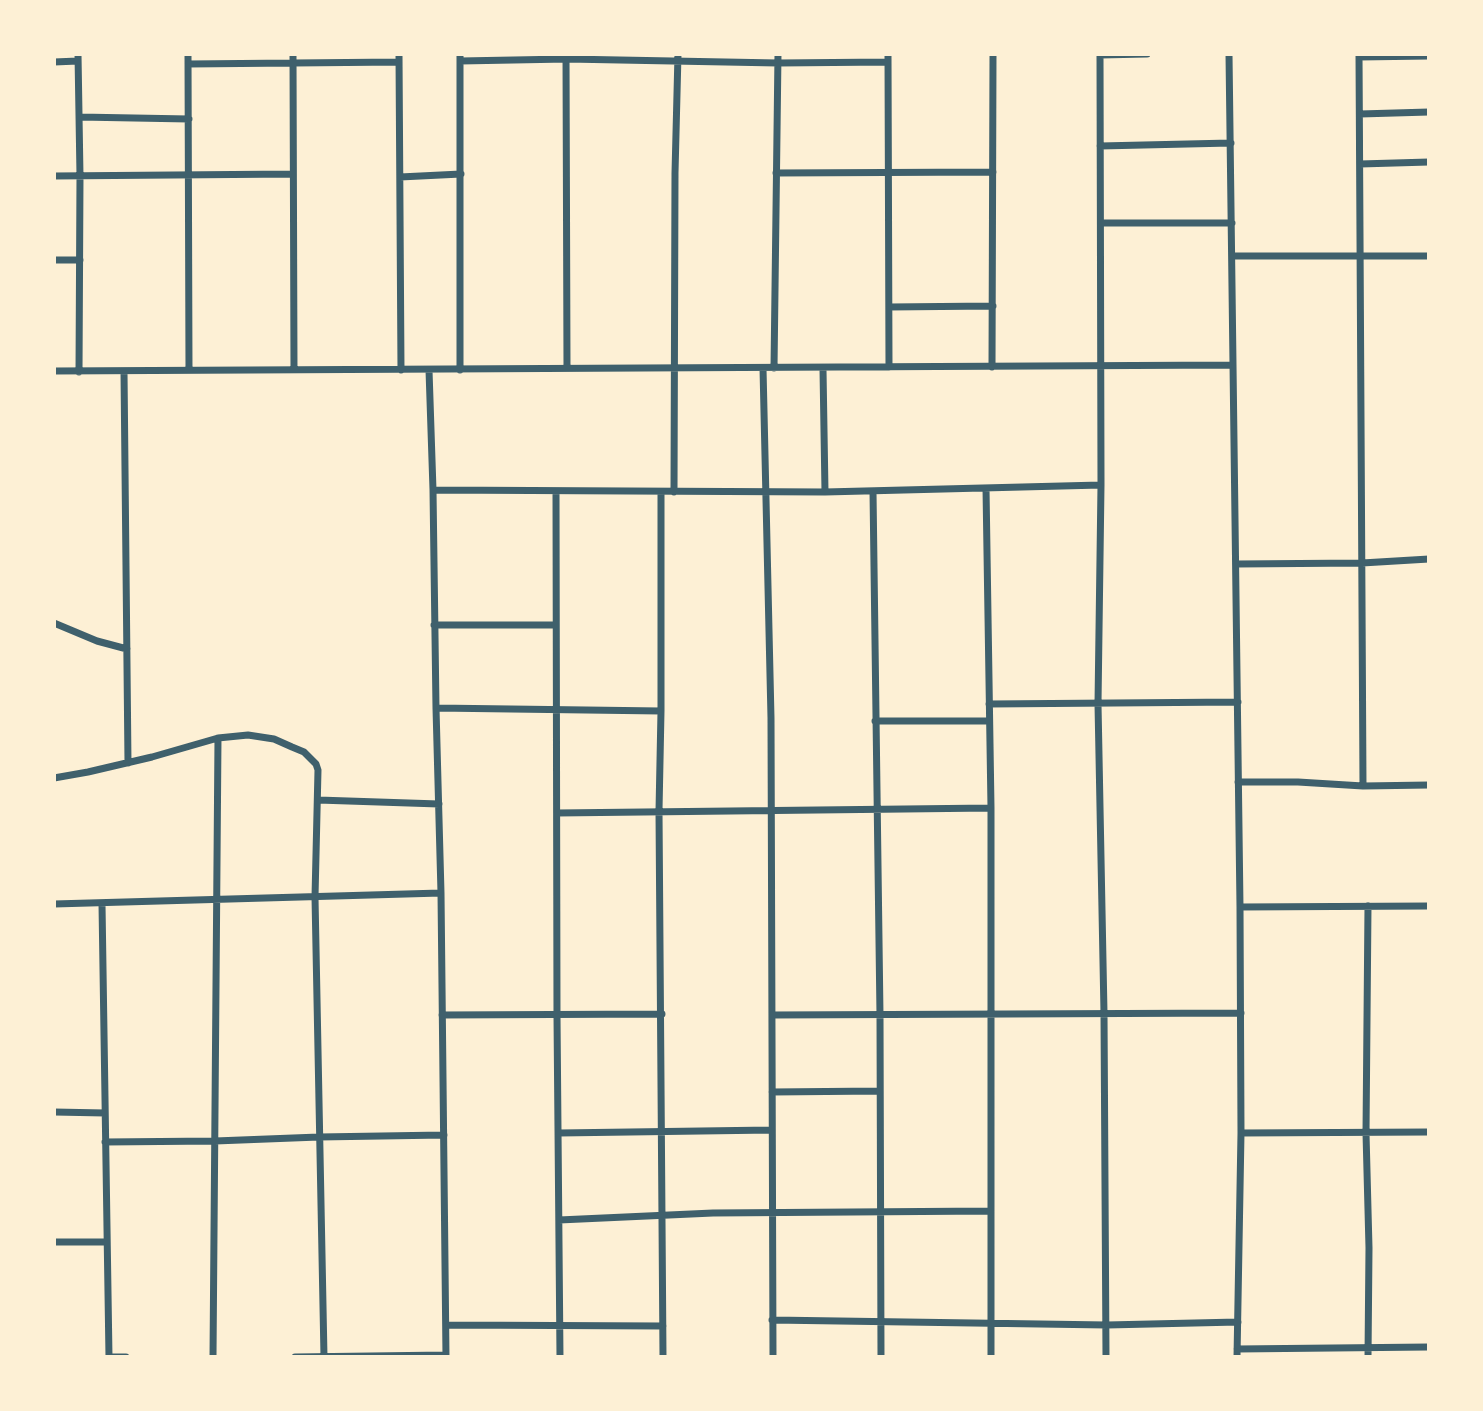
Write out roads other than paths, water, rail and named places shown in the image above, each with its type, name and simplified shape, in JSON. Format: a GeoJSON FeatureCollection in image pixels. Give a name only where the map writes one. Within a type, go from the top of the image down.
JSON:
{"type":"FeatureCollection","features":[{"type":"Feature","properties":{"kind":"street"},"geometry":{"type":"LineString","coordinates":[[188,54],[189,370]]}},
{"type":"Feature","properties":{"kind":"street"},"geometry":{"type":"LineString","coordinates":[[293,54],[294,370]]}},
{"type":"Feature","properties":{"kind":"street"},"geometry":{"type":"LineString","coordinates":[[774,368],[778,54]]}},
{"type":"Feature","properties":{"kind":"street"},"geometry":{"type":"LineString","coordinates":[[992,367],[993,54]]}},
{"type":"Feature","properties":{"kind":"street"},"geometry":{"type":"LineString","coordinates":[[1106,1357],[1098,704],[1100,54],[1147,54]]}},
{"type":"Feature","properties":{"kind":"street"},"geometry":{"type":"LineString","coordinates":[[1229,54],[1241,1013],[1237,1353],[1368,1352],[1429,1347]]}},
{"type":"Feature","properties":{"kind":"street"},"geometry":{"type":"LineString","coordinates":[[566,56],[567,368]]}},
{"type":"Feature","properties":{"kind":"street"},"geometry":{"type":"LineString","coordinates":[[460,370],[460,58],[566,56],[678,57],[778,63],[888,58],[889,367]]}},
{"type":"Feature","properties":{"kind":"street"},"geometry":{"type":"LineString","coordinates":[[1363,786],[1359,56],[1429,56]]}},
{"type":"Feature","properties":{"kind":"street"},"geometry":{"type":"LineString","coordinates":[[674,492],[678,57]]}},
{"type":"Feature","properties":{"kind":"street"},"geometry":{"type":"LineString","coordinates":[[54,62],[78,58],[79,372]]}},
{"type":"Feature","properties":{"kind":"street"},"geometry":{"type":"LineString","coordinates":[[188,64],[293,64],[399,58],[401,370]]}},
{"type":"Feature","properties":{"kind":"street"},"geometry":{"type":"LineString","coordinates":[[1360,114],[1429,112]]}},
{"type":"Feature","properties":{"kind":"street"},"geometry":{"type":"LineString","coordinates":[[79,117],[189,119]]}},
{"type":"Feature","properties":{"kind":"street"},"geometry":{"type":"LineString","coordinates":[[1100,146],[1231,143]]}},
{"type":"Feature","properties":{"kind":"street"},"geometry":{"type":"LineString","coordinates":[[1360,164],[1429,162]]}},
{"type":"Feature","properties":{"kind":"street"},"geometry":{"type":"LineString","coordinates":[[776,173],[993,172]]}},
{"type":"Feature","properties":{"kind":"street"},"geometry":{"type":"LineString","coordinates":[[54,176],[293,174]]}},
{"type":"Feature","properties":{"kind":"street"},"geometry":{"type":"LineString","coordinates":[[400,177],[461,174]]}},
{"type":"Feature","properties":{"kind":"street"},"geometry":{"type":"LineString","coordinates":[[1101,223],[1232,223]]}},
{"type":"Feature","properties":{"kind":"street"},"geometry":{"type":"LineString","coordinates":[[1232,256],[1429,256]]}},
{"type":"Feature","properties":{"kind":"street"},"geometry":{"type":"LineString","coordinates":[[54,260],[80,260]]}},
{"type":"Feature","properties":{"kind":"street"},"geometry":{"type":"LineString","coordinates":[[889,307],[993,306]]}},
{"type":"Feature","properties":{"kind":"street"},"geometry":{"type":"LineString","coordinates":[[54,371],[1232,365]]}},
{"type":"Feature","properties":{"kind":"street"},"geometry":{"type":"LineString","coordinates":[[763,368],[771,718],[773,1357]]}},
{"type":"Feature","properties":{"kind":"street"},"geometry":{"type":"LineString","coordinates":[[823,369],[825,492]]}},
{"type":"Feature","properties":{"kind":"street"},"geometry":{"type":"LineString","coordinates":[[295,1357],[446,1356],[441,893],[429,370]]}},
{"type":"Feature","properties":{"kind":"street"},"geometry":{"type":"LineString","coordinates":[[124,371],[128,763]]}},
{"type":"Feature","properties":{"kind":"street"},"geometry":{"type":"LineString","coordinates":[[433,490],[825,492],[1101,485]]}},
{"type":"Feature","properties":{"kind":"street"},"geometry":{"type":"LineString","coordinates":[[986,488],[991,808],[991,1357]]}},
{"type":"Feature","properties":{"kind":"street"},"geometry":{"type":"LineString","coordinates":[[556,491],[560,1357]]}},
{"type":"Feature","properties":{"kind":"street"},"geometry":{"type":"LineString","coordinates":[[873,491],[881,1357]]}},
{"type":"Feature","properties":{"kind":"street"},"geometry":{"type":"LineString","coordinates":[[661,492],[659,811],[663,1357]]}},
{"type":"Feature","properties":{"kind":"street"},"geometry":{"type":"LineString","coordinates":[[1237,564],[1429,559]]}},
{"type":"Feature","properties":{"kind":"street"},"geometry":{"type":"LineString","coordinates":[[54,623],[97,641],[127,649]]}},
{"type":"Feature","properties":{"kind":"street"},"geometry":{"type":"LineString","coordinates":[[434,625],[556,625]]}},
{"type":"Feature","properties":{"kind":"street"},"geometry":{"type":"LineString","coordinates":[[989,704],[1238,702]]}},
{"type":"Feature","properties":{"kind":"street"},"geometry":{"type":"LineString","coordinates":[[436,708],[661,711]]}},
{"type":"Feature","properties":{"kind":"street"},"geometry":{"type":"LineString","coordinates":[[875,721],[989,721]]}},
{"type":"Feature","properties":{"kind":"street"},"geometry":{"type":"LineString","coordinates":[[54,778],[128,763],[218,738],[248,735],[274,739],[304,752],[316,764],[315,897],[324,1357]]}},
{"type":"Feature","properties":{"kind":"street"},"geometry":{"type":"LineString","coordinates":[[213,1357],[218,738]]}},
{"type":"Feature","properties":{"kind":"street"},"geometry":{"type":"LineString","coordinates":[[1238,782],[1429,785]]}},
{"type":"Feature","properties":{"kind":"street"},"geometry":{"type":"LineString","coordinates":[[318,800],[439,804]]}},
{"type":"Feature","properties":{"kind":"street"},"geometry":{"type":"LineString","coordinates":[[557,813],[991,808]]}},
{"type":"Feature","properties":{"kind":"street"},"geometry":{"type":"LineString","coordinates":[[54,904],[441,893]]}},
{"type":"Feature","properties":{"kind":"street"},"geometry":{"type":"LineString","coordinates":[[102,904],[109,1357],[126,1357]]}},
{"type":"Feature","properties":{"kind":"street"},"geometry":{"type":"LineString","coordinates":[[1368,906],[1368,1352]]}},
{"type":"Feature","properties":{"kind":"street"},"geometry":{"type":"LineString","coordinates":[[1240,907],[1429,906]]}},
{"type":"Feature","properties":{"kind":"street"},"geometry":{"type":"LineString","coordinates":[[772,1015],[1241,1013]]}},
{"type":"Feature","properties":{"kind":"street"},"geometry":{"type":"LineString","coordinates":[[442,1015],[662,1014]]}},
{"type":"Feature","properties":{"kind":"street"},"geometry":{"type":"LineString","coordinates":[[772,1092],[880,1091]]}},
{"type":"Feature","properties":{"kind":"street"},"geometry":{"type":"LineString","coordinates":[[54,1112],[105,1113]]}},
{"type":"Feature","properties":{"kind":"street"},"geometry":{"type":"LineString","coordinates":[[559,1133],[772,1130]]}},
{"type":"Feature","properties":{"kind":"street"},"geometry":{"type":"LineString","coordinates":[[1241,1133],[1429,1132]]}},
{"type":"Feature","properties":{"kind":"street"},"geometry":{"type":"LineString","coordinates":[[105,1142],[444,1135]]}},
{"type":"Feature","properties":{"kind":"street"},"geometry":{"type":"LineString","coordinates":[[559,1220],[662,1215],[991,1211]]}},
{"type":"Feature","properties":{"kind":"street"},"geometry":{"type":"LineString","coordinates":[[54,1242],[106,1242]]}},
{"type":"Feature","properties":{"kind":"street"},"geometry":{"type":"LineString","coordinates":[[772,1320],[1107,1325],[1238,1322]]}},
{"type":"Feature","properties":{"kind":"street"},"geometry":{"type":"LineString","coordinates":[[446,1325],[663,1326]]}}]}
